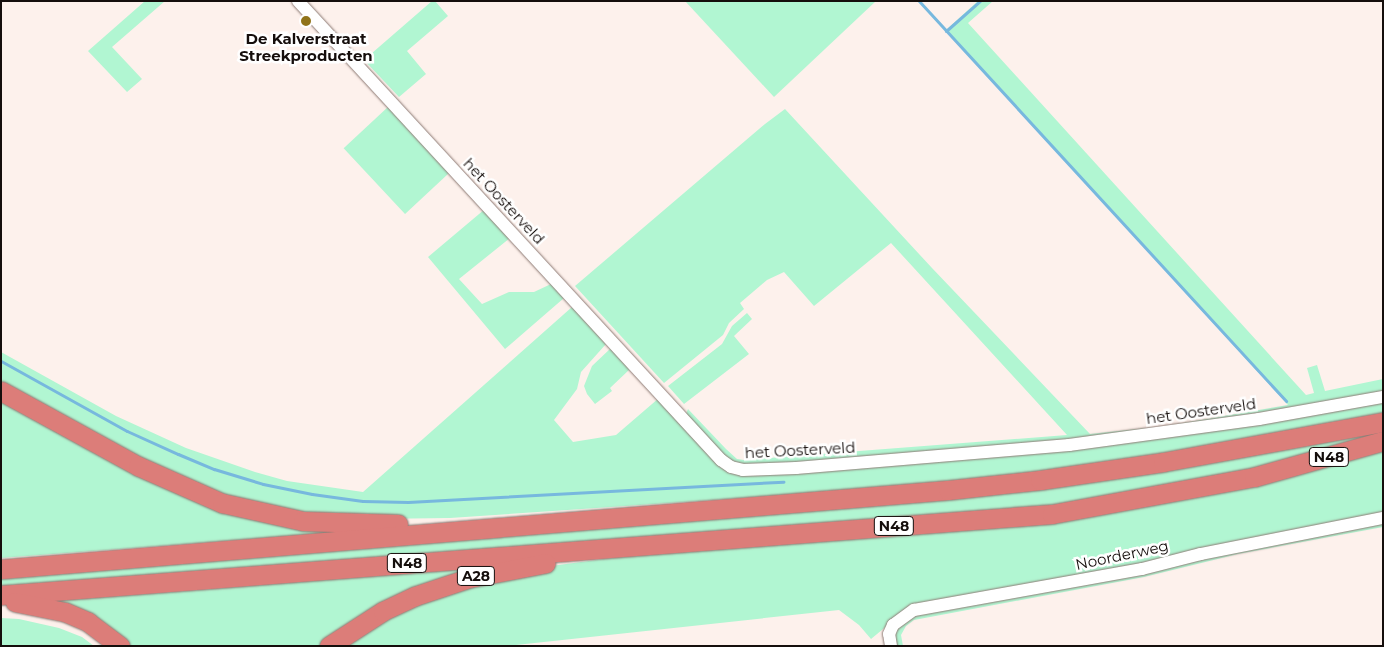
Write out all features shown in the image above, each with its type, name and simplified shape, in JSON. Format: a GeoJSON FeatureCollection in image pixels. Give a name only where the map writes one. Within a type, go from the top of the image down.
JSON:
{"type":"FeatureCollection","features":[{"type":"Feature","properties":{"kind":"highway","name":"N48"},"geometry":{"type":"LineString","coordinates":[[1,391],[138,466],[222,503],[303,521],[484,527]]}},
{"type":"Feature","properties":{"kind":"highway","name":"N48"},"geometry":{"type":"LineString","coordinates":[[1,569],[484,527],[725,509],[1040,480],[1182,459],[1383,422]]}},
{"type":"Feature","properties":{"kind":"highway","name":"N48"},"geometry":{"type":"LineString","coordinates":[[1,595],[1052,514],[1254,477],[1383,441]]}},
{"type":"Feature","properties":{"kind":"highway","name":"A28"},"geometry":{"type":"LineString","coordinates":[[329,646],[382,611],[442,586],[501,571],[636,545]]}},
{"type":"Feature","properties":{"kind":"highway"},"geometry":{"type":"LineString","coordinates":[[1,600],[39,605],[65,612],[88,622],[120,646]]}},
{"type":"Feature","properties":{"kind":"street","name":"het Oosterveld"},"geometry":{"type":"LineString","coordinates":[[298,1],[722,460],[731,467],[744,470],[796,468],[1069,445],[1259,419],[1383,396]]}},
{"type":"Feature","properties":{"kind":"street","name":"Noorderweg"},"geometry":{"type":"LineString","coordinates":[[891,646],[889,634],[893,625],[914,610],[1142,569],[1201,554],[1383,518]]}},
{"type":"Feature","properties":{"kind":"green space"},"geometry":{"type":"Polygon","coordinates":[[[145,1],[165,1],[112,47],[142,79],[127,92],[88,51],[145,1]]]}},
{"type":"Feature","properties":{"kind":"green space"},"geometry":{"type":"Polygon","coordinates":[[[432,1],[435,1],[448,16],[407,51],[426,74],[399,97],[364,60],[432,1]]]}},
{"type":"Feature","properties":{"kind":"green space"},"geometry":{"type":"Polygon","coordinates":[[[685,1],[876,1],[774,97],[685,1]]]}},
{"type":"Feature","properties":{"kind":"green space"},"geometry":{"type":"Polygon","coordinates":[[[978,1],[993,1],[968,23],[1306,395],[1314,393],[1307,368],[1317,365],[1325,391],[1383,379],[1383,394],[1059,443],[743,467],[731,463],[686,414],[688,409],[726,449],[737,459],[744,460],[1067,435],[891,243],[814,306],[784,272],[767,280],[740,303],[744,309],[729,323],[723,335],[664,383],[575,286],[785,109],[932,268],[1090,434],[1165,426],[1288,405],[946,30],[978,1]]]}},
{"type":"Feature","properties":{"kind":"green space"},"geometry":{"type":"Polygon","coordinates":[[[389,106],[450,172],[405,214],[344,148],[389,106]]]}},
{"type":"Feature","properties":{"kind":"green space"},"geometry":{"type":"Polygon","coordinates":[[[485,209],[510,238],[459,279],[482,304],[509,292],[534,292],[551,284],[564,298],[505,349],[428,257],[485,209]]]}},
{"type":"Feature","properties":{"kind":"green space"},"geometry":{"type":"Polygon","coordinates":[[[572,307],[606,344],[581,372],[577,389],[554,420],[573,442],[616,435],[659,398],[723,465],[903,464],[1383,400],[1383,419],[1315,432],[964,483],[450,518],[373,519],[301,513],[227,497],[167,473],[1,384],[1,352],[116,416],[186,448],[287,481],[363,492],[572,307]]]}},
{"type":"Feature","properties":{"kind":"green space"},"geometry":{"type":"Polygon","coordinates":[[[747,313],[752,319],[734,336],[749,354],[684,404],[668,386],[722,344],[732,326],[747,313]]]}},
{"type":"Feature","properties":{"kind":"green space"},"geometry":{"type":"Polygon","coordinates":[[[611,348],[630,369],[610,388],[612,391],[595,404],[587,394],[584,386],[592,366],[611,348]]]}},
{"type":"Feature","properties":{"kind":"green space"},"geometry":{"type":"Polygon","coordinates":[[[1,397],[154,481],[372,530],[1,558],[1,397]]]}},
{"type":"Feature","properties":{"kind":"green space"},"geometry":{"type":"Polygon","coordinates":[[[1383,426],[1383,438],[1333,453],[1057,507],[1,593],[1,579],[793,510],[1383,426]]]}},
{"type":"Feature","properties":{"kind":"green space"},"geometry":{"type":"Polygon","coordinates":[[[1383,445],[1383,515],[906,610],[871,639],[859,625],[839,610],[516,645],[347,646],[369,630],[422,600],[454,588],[551,566],[641,554],[1032,522],[1127,510],[1383,445]]]}},
{"type":"Feature","properties":{"kind":"green space"},"geometry":{"type":"Polygon","coordinates":[[[1383,521],[1383,527],[1238,554],[1144,577],[914,620],[906,626],[901,635],[903,646],[897,646],[895,638],[897,627],[906,618],[1383,521]]]}},
{"type":"Feature","properties":{"kind":"green space"},"geometry":{"type":"Polygon","coordinates":[[[516,559],[320,646],[123,646],[44,601],[200,590],[463,567],[516,559]]]}},
{"type":"Feature","properties":{"kind":"green space"},"geometry":{"type":"Polygon","coordinates":[[[1,618],[19,619],[59,628],[82,637],[94,646],[1,646],[1,618]]]}},
{"type":"Feature","properties":{"kind":"waterway"},"geometry":{"type":"LineString","coordinates":[[919,1],[1286,401]]}},
{"type":"Feature","properties":{"kind":"waterway"},"geometry":{"type":"LineString","coordinates":[[946,31],[980,1]]}},
{"type":"Feature","properties":{"kind":"waterway"},"geometry":{"type":"LineString","coordinates":[[1,361],[127,431],[178,454],[214,469],[263,484],[312,494],[363,501],[408,502],[783,482]]}},
{"type":"Feature","properties":{"kind":"place","name":"De Kalverstraat Streekproducten"},"geometry":{"type":"Point","coordinates":[306,21]}}]}
